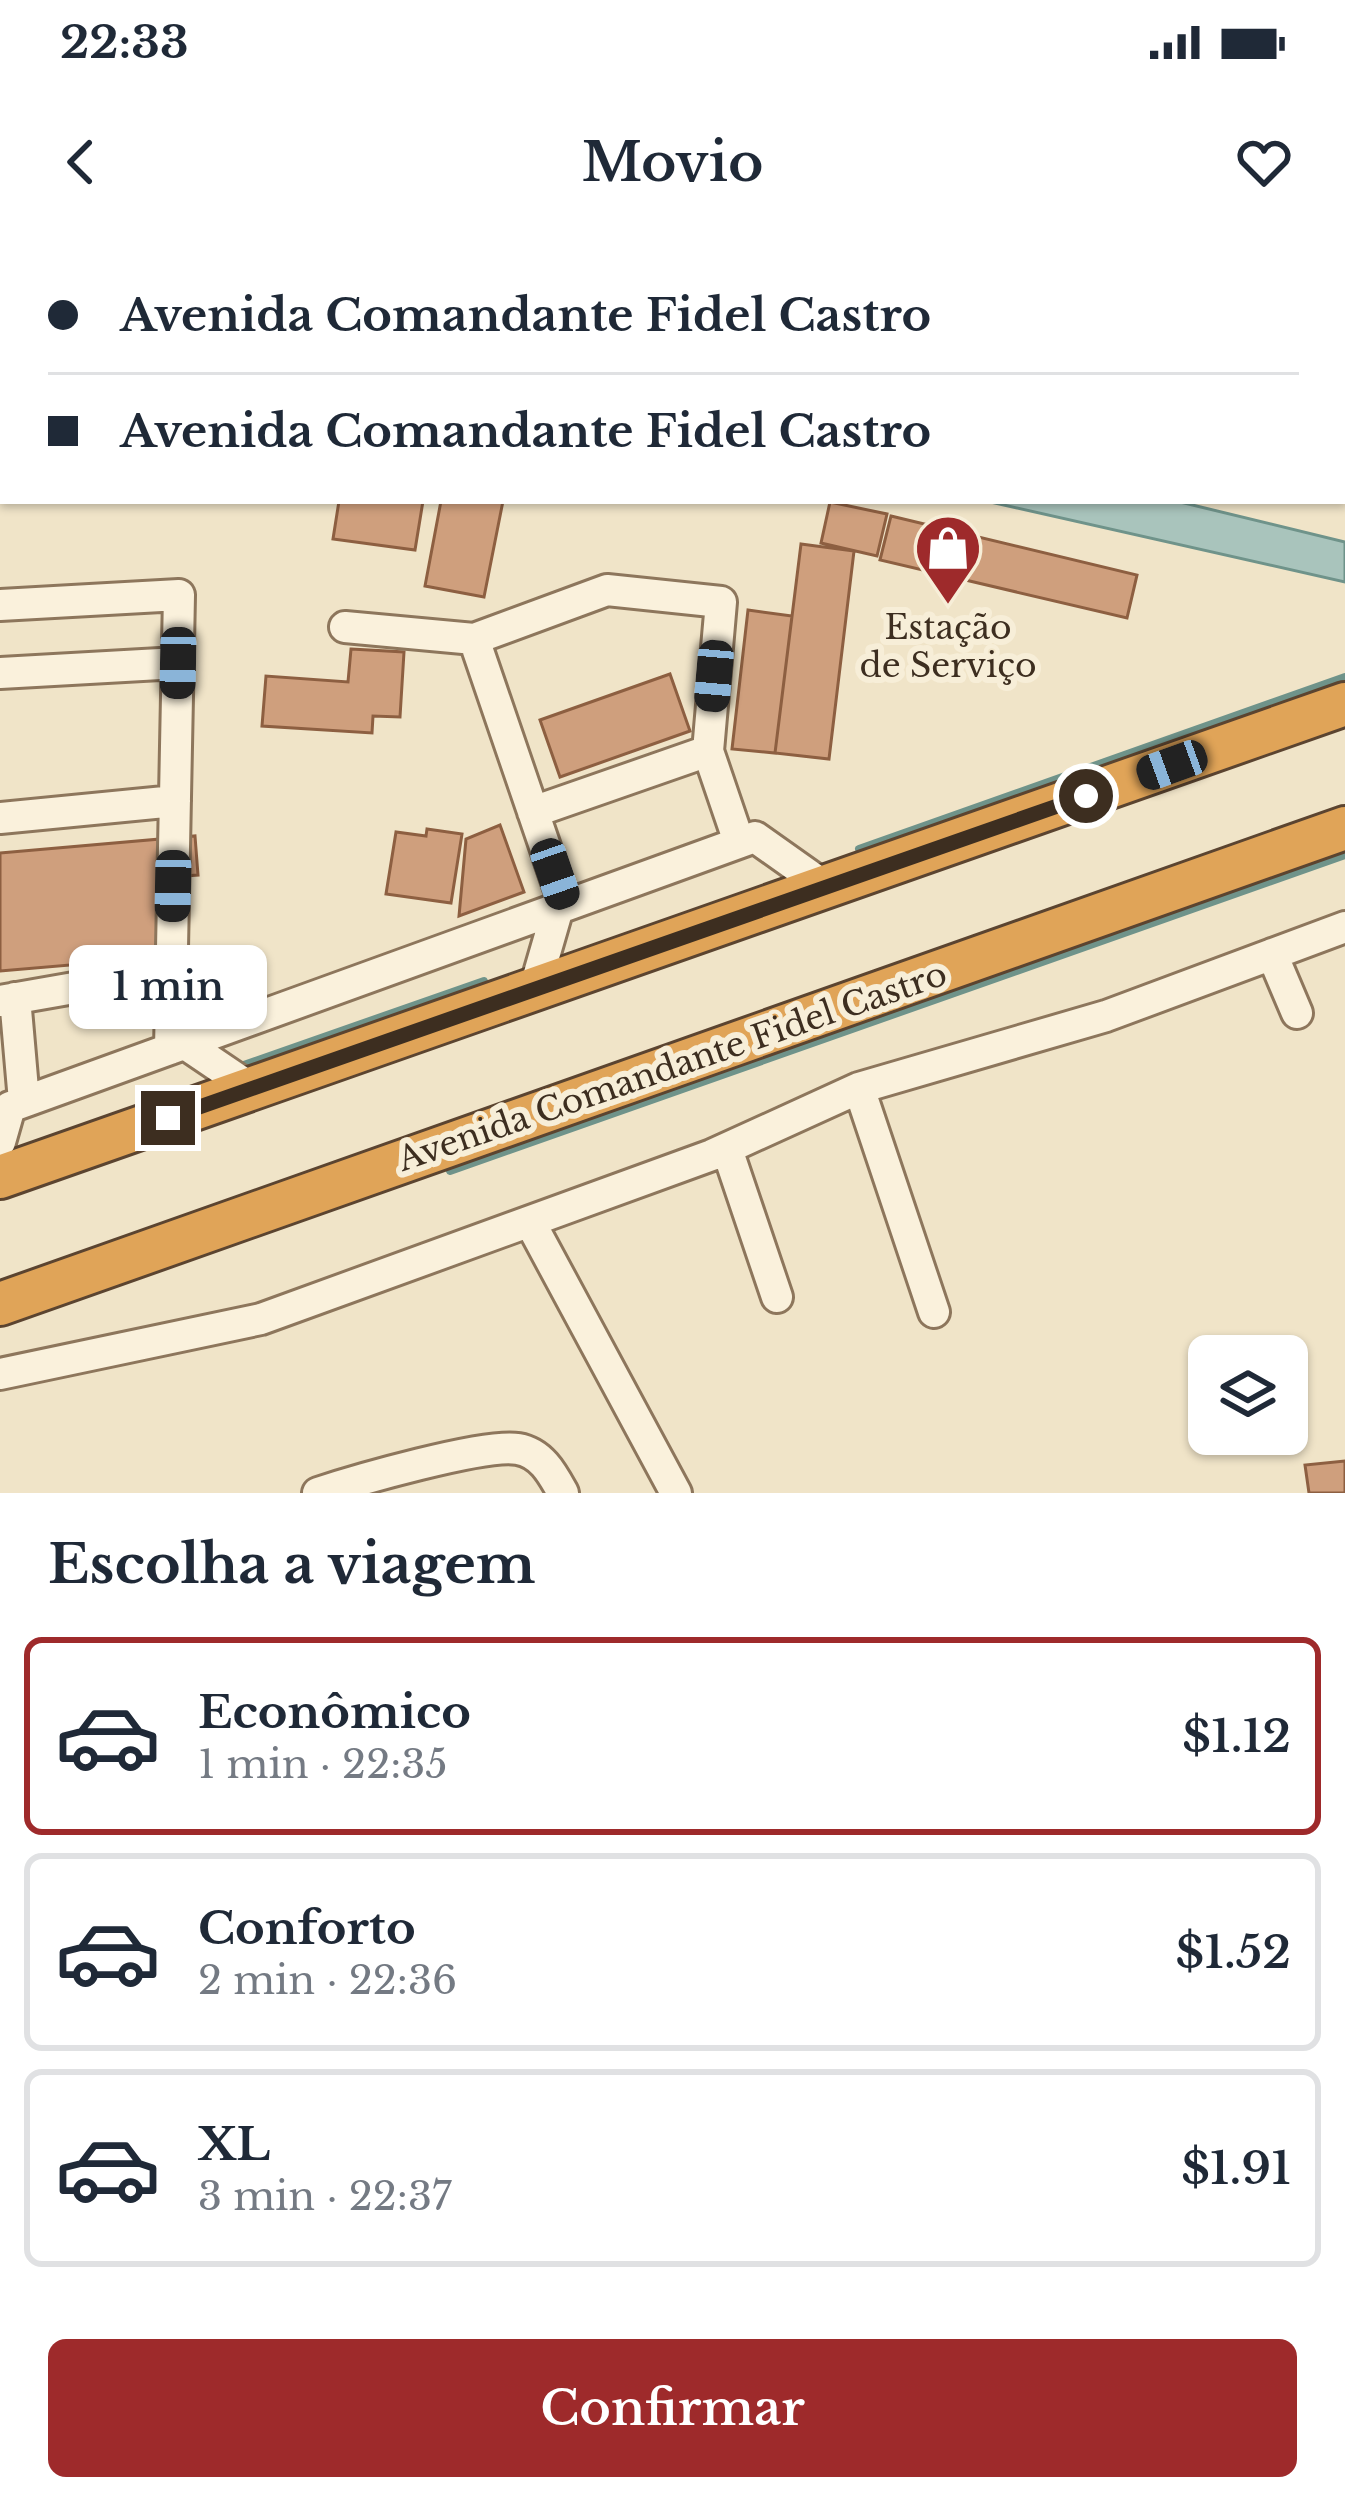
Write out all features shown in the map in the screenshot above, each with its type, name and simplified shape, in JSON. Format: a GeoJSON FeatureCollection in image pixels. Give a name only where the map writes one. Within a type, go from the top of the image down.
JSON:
{"type":"FeatureCollection","features":[{"type":"Feature","properties":{"kind":"highway"},"geometry":{"type":"LineString","coordinates":[[0,1177],[1345,704]]}},
{"type":"Feature","properties":{"kind":"highway","name":"Avenida Comandante Fidel Castro"},"geometry":{"type":"LineString","coordinates":[[0,1304],[1345,828]]}},
{"type":"Feature","properties":{"kind":"street"},"geometry":{"type":"LineString","coordinates":[[346,627],[474,639],[607,590],[721,602],[708,751],[740,842]]}},
{"type":"Feature","properties":{"kind":"street"},"geometry":{"type":"LineString","coordinates":[[0,605],[179,595],[171,971],[177,1046]]}},
{"type":"Feature","properties":{"kind":"street"},"geometry":{"type":"LineString","coordinates":[[474,639],[561,906],[534,991]]}},
{"type":"Feature","properties":{"kind":"street"},"geometry":{"type":"LineString","coordinates":[[0,673],[178,663]]}},
{"type":"Feature","properties":{"kind":"street"},"geometry":{"type":"LineString","coordinates":[[533,812],[708,751]]}},
{"type":"Feature","properties":{"kind":"street"},"geometry":{"type":"LineString","coordinates":[[0,818],[175,801]]}},
{"type":"Feature","properties":{"kind":"street"},"geometry":{"type":"LineString","coordinates":[[17,1104],[755,837],[826,888]]}},
{"type":"Feature","properties":{"kind":"street"},"geometry":{"type":"LineString","coordinates":[[0,1374],[261,1318],[727,1149],[859,1088],[1106,1016],[1345,927]]}},
{"type":"Feature","properties":{"kind":"street"},"geometry":{"type":"LineString","coordinates":[[1272,954],[1297,1013]]}},
{"type":"Feature","properties":{"kind":"street"},"geometry":{"type":"LineString","coordinates":[[0,1142],[17,1104],[8,1000],[171,971]]}},
{"type":"Feature","properties":{"kind":"street"},"geometry":{"type":"LineString","coordinates":[[177,1046],[252,1089]]}},
{"type":"Feature","properties":{"kind":"street"},"geometry":{"type":"LineString","coordinates":[[859,1088],[934,1312]]}},
{"type":"Feature","properties":{"kind":"street"},"geometry":{"type":"LineString","coordinates":[[727,1149],[777,1297]]}},
{"type":"Feature","properties":{"kind":"street"},"geometry":{"type":"LineString","coordinates":[[530,1222],[676,1493]]}},
{"type":"Feature","properties":{"kind":"street"},"geometry":{"type":"LineString","coordinates":[[0,1328],[108,1265]]}},
{"type":"Feature","properties":{"kind":"street"},"geometry":{"type":"LineString","coordinates":[[318,1493],[463,1455],[519,1449],[547,1465],[563,1493]]}},
{"type":"Feature","properties":{"kind":"water"},"geometry":{"type":"Polygon","coordinates":[[[999,504],[1188,504],[1345,542],[1345,582],[999,504]]]}},
{"type":"Feature","properties":{"kind":"building"},"geometry":{"type":"Polygon","coordinates":[[[339,504],[423,504],[415,550],[333,539],[339,504]]]}},
{"type":"Feature","properties":{"kind":"building"},"geometry":{"type":"Polygon","coordinates":[[[440,504],[502,504],[484,597],[425,586],[440,504]]]}},
{"type":"Feature","properties":{"kind":"building"},"geometry":{"type":"Polygon","coordinates":[[[830,504],[887,514],[877,556],[821,543],[830,504]]]}},
{"type":"Feature","properties":{"kind":"building"},"geometry":{"type":"Polygon","coordinates":[[[891,516],[1137,575],[1127,618],[880,560],[891,516]]]}},
{"type":"Feature","properties":{"kind":"building"},"geometry":{"type":"Polygon","coordinates":[[[801,544],[854,551],[829,759],[775,753],[801,544]]]}},
{"type":"Feature","properties":{"kind":"building"},"geometry":{"type":"Polygon","coordinates":[[[748,610],[792,616],[775,753],[732,749],[748,610]]]}},
{"type":"Feature","properties":{"kind":"building"},"geometry":{"type":"Polygon","coordinates":[[[351,649],[404,652],[400,717],[373,716],[372,733],[262,726],[266,676],[348,682],[351,649]]]}},
{"type":"Feature","properties":{"kind":"building"},"geometry":{"type":"Polygon","coordinates":[[[670,674],[690,731],[560,777],[540,720],[670,674]]]}},
{"type":"Feature","properties":{"kind":"building"},"geometry":{"type":"Polygon","coordinates":[[[500,825],[524,892],[459,916],[466,839],[500,825]]]}},
{"type":"Feature","properties":{"kind":"building"},"geometry":{"type":"Polygon","coordinates":[[[427,829],[462,834],[451,903],[386,894],[396,832],[426,836],[427,829]]]}},
{"type":"Feature","properties":{"kind":"building"},"geometry":{"type":"Polygon","coordinates":[[[195,836],[198,875],[169,877],[176,956],[0,971],[0,853],[195,836]]]}},
{"type":"Feature","properties":{"kind":"building"},"geometry":{"type":"Polygon","coordinates":[[[1345,1461],[1345,1493],[1309,1493],[1305,1465],[1345,1461]]]}},
{"type":"Feature","properties":{"kind":"waterway"},"geometry":{"type":"LineString","coordinates":[[859,849],[1345,677]]}},
{"type":"Feature","properties":{"kind":"waterway"},"geometry":{"type":"LineString","coordinates":[[450,1171],[1345,855]]}},
{"type":"Feature","properties":{"kind":"waterway"},"geometry":{"type":"LineString","coordinates":[[238,1067],[484,981]]}},
{"type":"Feature","properties":{"kind":"place","name":"Estação de Serviço"},"geometry":{"type":"Point","coordinates":[948,607]}},
{"type":"Feature","properties":{"kind":"route"},"geometry":{"type":"LineString","coordinates":[[168,1118],[1086,796]]}}]}
